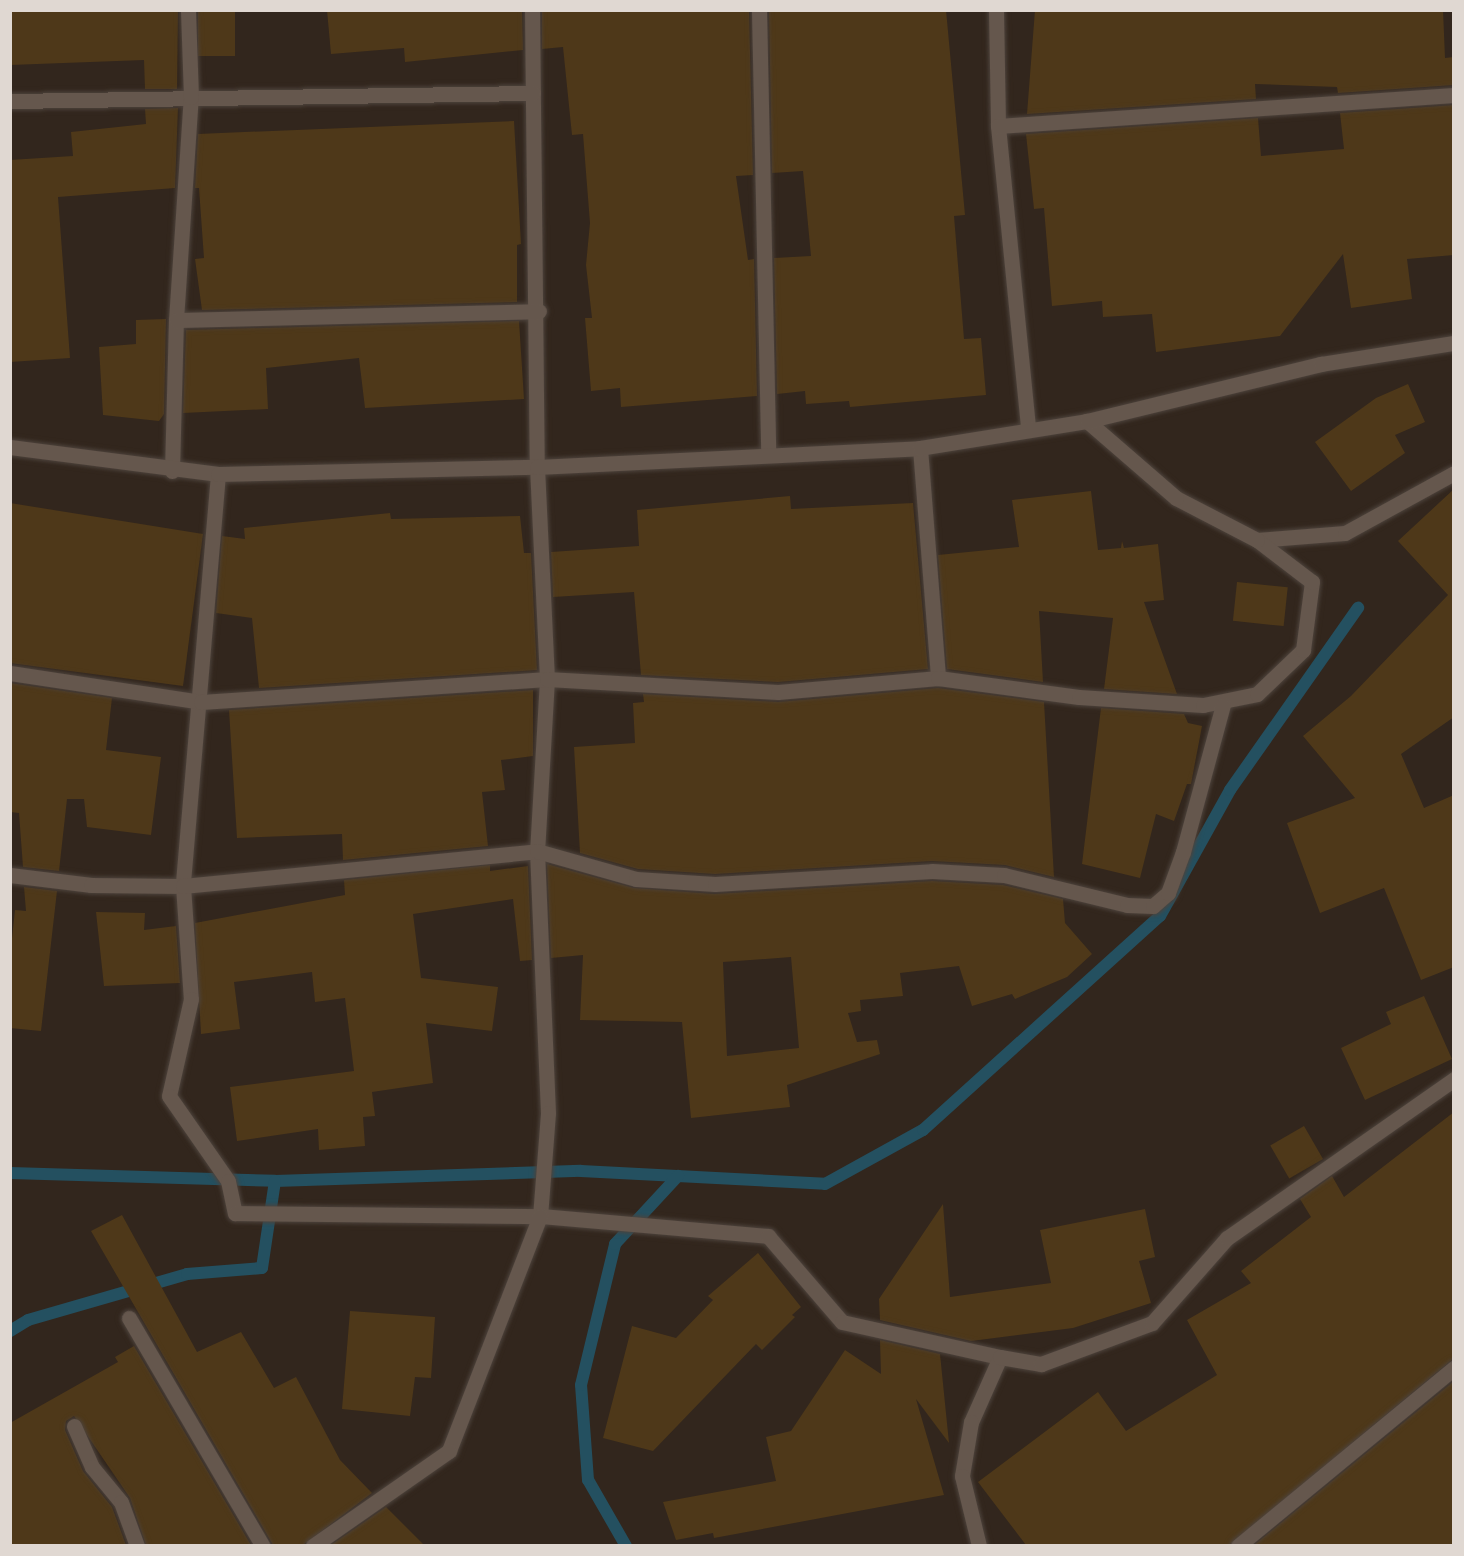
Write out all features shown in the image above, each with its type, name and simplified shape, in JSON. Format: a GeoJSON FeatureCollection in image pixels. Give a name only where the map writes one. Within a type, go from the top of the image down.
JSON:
{"type":"FeatureCollection","features":[{"type":"Feature","properties":{"kind":"street"},"geometry":{"type":"LineString","coordinates":[[172,471],[177,320],[191,97],[188,10]]}},
{"type":"Feature","properties":{"kind":"street"},"geometry":{"type":"LineString","coordinates":[[313,1545],[449,1451],[540,1216],[548,1113],[537,851],[547,679],[537,467],[539,311],[532,93],[532,10]]}},
{"type":"Feature","properties":{"kind":"street"},"geometry":{"type":"LineString","coordinates":[[759,10],[768,453]]}},
{"type":"Feature","properties":{"kind":"street"},"geometry":{"type":"LineString","coordinates":[[996,10],[998,126],[1028,429]]}},
{"type":"Feature","properties":{"kind":"street"},"geometry":{"type":"LineString","coordinates":[[10,101],[532,93]]}},
{"type":"Feature","properties":{"kind":"street"},"geometry":{"type":"LineString","coordinates":[[998,126],[1454,95]]}},
{"type":"Feature","properties":{"kind":"street"},"geometry":{"type":"LineString","coordinates":[[177,320],[539,311]]}},
{"type":"Feature","properties":{"kind":"street"},"geometry":{"type":"LineString","coordinates":[[10,447],[172,471],[218,474],[537,467],[768,453],[920,448],[1028,429],[1087,422],[1322,364],[1454,343]]}},
{"type":"Feature","properties":{"kind":"street"},"geometry":{"type":"LineString","coordinates":[[10,672],[201,702],[547,679],[778,692],[938,678],[1079,697],[1224,705],[1257,694],[1303,650],[1312,582],[1257,540],[1176,498],[1087,422]]}},
{"type":"Feature","properties":{"kind":"street"},"geometry":{"type":"LineString","coordinates":[[920,448],[938,678]]}},
{"type":"Feature","properties":{"kind":"street"},"geometry":{"type":"LineString","coordinates":[[1257,540],[1345,533],[1454,473]]}},
{"type":"Feature","properties":{"kind":"street"},"geometry":{"type":"LineString","coordinates":[[218,474],[201,702],[183,886],[191,999],[169,1096],[228,1181],[235,1213],[540,1216],[768,1236],[842,1322],[1041,1364],[1152,1323],[1227,1238],[1454,1079]]}},
{"type":"Feature","properties":{"kind":"street"},"geometry":{"type":"LineString","coordinates":[[10,875],[91,885],[183,886],[537,851],[636,879],[715,884],[932,871],[1004,874],[1127,905],[1153,906],[1168,893],[1183,852],[1224,705]]}},
{"type":"Feature","properties":{"kind":"street"},"geometry":{"type":"LineString","coordinates":[[129,1318],[263,1545]]}},
{"type":"Feature","properties":{"kind":"street"},"geometry":{"type":"LineString","coordinates":[[979,1545],[962,1476],[971,1422],[1000,1357]]}},
{"type":"Feature","properties":{"kind":"street"},"geometry":{"type":"LineString","coordinates":[[1238,1545],[1454,1368]]}},
{"type":"Feature","properties":{"kind":"street"},"geometry":{"type":"LineString","coordinates":[[74,1426],[92,1467],[121,1502],[137,1545]]}},
{"type":"Feature","properties":{"kind":"building"},"geometry":{"type":"Polygon","coordinates":[[[10,10],[178,10],[177,89],[145,89],[144,60],[10,65],[10,10]]]}},
{"type":"Feature","properties":{"kind":"building"},"geometry":{"type":"Polygon","coordinates":[[[198,10],[235,10],[235,56],[198,56],[198,10]]]}},
{"type":"Feature","properties":{"kind":"building"},"geometry":{"type":"Polygon","coordinates":[[[327,10],[522,10],[523,50],[405,62],[404,48],[331,54],[327,10]]]}},
{"type":"Feature","properties":{"kind":"building"},"geometry":{"type":"Polygon","coordinates":[[[542,10],[749,10],[753,175],[736,176],[748,260],[754,259],[757,396],[621,407],[620,388],[591,391],[585,318],[592,318],[586,265],[590,223],[583,134],[572,135],[563,47],[542,49],[542,10]]]}},
{"type":"Feature","properties":{"kind":"building"},"geometry":{"type":"Polygon","coordinates":[[[769,10],[946,10],[965,215],[954,216],[964,339],[981,338],[986,395],[850,407],[849,401],[806,404],[805,391],[777,394],[774,258],[811,256],[803,171],[772,173],[769,10]]]}},
{"type":"Feature","properties":{"kind":"building"},"geometry":{"type":"Polygon","coordinates":[[[1035,10],[1443,10],[1445,58],[1454,57],[1454,85],[1338,93],[1337,87],[1255,84],[1256,99],[1027,114],[1035,10]]]}},
{"type":"Feature","properties":{"kind":"building"},"geometry":{"type":"Polygon","coordinates":[[[1454,105],[1454,255],[1407,259],[1412,299],[1351,308],[1343,254],[1280,336],[1156,352],[1152,314],[1103,317],[1102,301],[1052,306],[1044,208],[1034,209],[1026,134],[1258,118],[1261,156],[1344,149],[1340,113],[1454,105]]]}},
{"type":"Feature","properties":{"kind":"building"},"geometry":{"type":"Polygon","coordinates":[[[178,108],[175,188],[58,197],[70,358],[10,362],[10,160],[73,156],[71,132],[146,124],[145,109],[178,108]]]}},
{"type":"Feature","properties":{"kind":"building"},"geometry":{"type":"Polygon","coordinates":[[[514,121],[521,244],[517,245],[517,302],[202,310],[195,259],[204,258],[199,188],[195,188],[198,134],[514,121]]]}},
{"type":"Feature","properties":{"kind":"building"},"geometry":{"type":"Polygon","coordinates":[[[166,319],[164,414],[159,421],[103,415],[99,347],[136,344],[136,320],[166,319]]]}},
{"type":"Feature","properties":{"kind":"building"},"geometry":{"type":"Polygon","coordinates":[[[519,321],[524,399],[365,408],[359,358],[266,368],[268,409],[183,413],[186,330],[519,321]]]}},
{"type":"Feature","properties":{"kind":"building"},"geometry":{"type":"Polygon","coordinates":[[[1408,384],[1425,422],[1395,435],[1405,453],[1351,491],[1315,442],[1376,398],[1408,384]]]}},
{"type":"Feature","properties":{"kind":"building"},"geometry":{"type":"Polygon","coordinates":[[[1454,489],[1454,717],[1401,754],[1424,808],[1454,795],[1454,967],[1421,980],[1384,888],[1320,913],[1287,823],[1355,798],[1303,736],[1351,696],[1448,595],[1398,541],[1454,489]]]}},
{"type":"Feature","properties":{"kind":"building"},"geometry":{"type":"Polygon","coordinates":[[[1091,491],[1098,550],[1121,548],[1122,541],[1124,548],[1158,544],[1164,600],[1144,602],[1177,694],[1104,689],[1113,618],[1039,611],[1043,682],[947,669],[938,555],[1019,547],[1012,500],[1091,491]]]}},
{"type":"Feature","properties":{"kind":"building"},"geometry":{"type":"Polygon","coordinates":[[[790,496],[791,509],[913,503],[928,669],[778,682],[641,675],[634,592],[553,597],[551,552],[639,546],[637,510],[790,496]]]}},
{"type":"Feature","properties":{"kind":"building"},"geometry":{"type":"Polygon","coordinates":[[[10,503],[203,534],[183,686],[10,663],[10,503]]]}},
{"type":"Feature","properties":{"kind":"building"},"geometry":{"type":"Polygon","coordinates":[[[390,513],[391,519],[520,516],[524,553],[531,553],[537,670],[259,688],[252,618],[216,613],[222,536],[245,539],[244,528],[390,513]]]}},
{"type":"Feature","properties":{"kind":"building"},"geometry":{"type":"Polygon","coordinates":[[[1237,582],[1288,587],[1284,626],[1233,621],[1237,582]]]}},
{"type":"Feature","properties":{"kind":"building"},"geometry":{"type":"Polygon","coordinates":[[[10,683],[112,698],[106,750],[161,757],[151,835],[87,827],[84,799],[67,799],[59,871],[23,867],[19,813],[10,812],[10,683]]]}},
{"type":"Feature","properties":{"kind":"building"},"geometry":{"type":"Polygon","coordinates":[[[938,688],[1044,702],[1054,877],[1005,865],[932,861],[715,874],[638,869],[580,853],[574,747],[635,743],[633,703],[644,702],[643,694],[778,702],[938,688]]]}},
{"type":"Feature","properties":{"kind":"building"},"geometry":{"type":"Polygon","coordinates":[[[533,690],[533,756],[501,760],[505,790],[482,792],[488,846],[343,860],[342,834],[237,838],[229,710],[533,690]]]}},
{"type":"Feature","properties":{"kind":"building"},"geometry":{"type":"Polygon","coordinates":[[[1101,708],[1184,714],[1188,723],[1202,726],[1191,784],[1187,784],[1174,821],[1156,814],[1140,878],[1082,864],[1101,708]]]}},
{"type":"Feature","properties":{"kind":"building"},"geometry":{"type":"Polygon","coordinates":[[[547,864],[634,888],[714,894],[932,881],[1003,885],[1063,899],[1065,923],[1092,954],[1067,977],[1015,999],[1012,994],[972,1006],[959,966],[900,973],[903,996],[860,1000],[861,1011],[848,1013],[857,1042],[877,1040],[880,1054],[787,1085],[790,1107],[691,1118],[682,1022],[580,1020],[583,955],[551,958],[547,864]],[[791,957],[723,962],[727,1056],[799,1048],[791,957]]]}},
{"type":"Feature","properties":{"kind":"building"},"geometry":{"type":"Polygon","coordinates":[[[490,865],[490,871],[528,866],[532,960],[520,961],[513,899],[413,914],[421,978],[498,987],[492,1031],[426,1023],[433,1083],[372,1092],[375,1116],[363,1117],[365,1146],[319,1150],[318,1129],[237,1141],[230,1087],[354,1071],[345,998],[315,1002],[312,972],[234,982],[240,1029],[201,1034],[195,923],[345,895],[344,880],[490,865]]]}},
{"type":"Feature","properties":{"kind":"building"},"geometry":{"type":"Polygon","coordinates":[[[24,887],[57,891],[41,1031],[10,1028],[10,957],[15,910],[26,911],[24,887]]]}},
{"type":"Feature","properties":{"kind":"building"},"geometry":{"type":"Polygon","coordinates":[[[96,912],[145,913],[144,930],[176,926],[180,983],[104,986],[96,912]]]}},
{"type":"Feature","properties":{"kind":"building"},"geometry":{"type":"Polygon","coordinates":[[[1424,996],[1452,1059],[1365,1100],[1341,1048],[1391,1024],[1386,1012],[1424,996]]]}},
{"type":"Feature","properties":{"kind":"building"},"geometry":{"type":"Polygon","coordinates":[[[1454,1112],[1454,1358],[1229,1545],[1026,1545],[978,1482],[1098,1392],[1126,1431],[1217,1375],[1187,1320],[1251,1283],[1241,1271],[1311,1217],[1300,1199],[1332,1176],[1344,1197],[1454,1112]]]}},
{"type":"Feature","properties":{"kind":"building"},"geometry":{"type":"Polygon","coordinates":[[[1304,1126],[1323,1159],[1289,1178],[1270,1146],[1304,1126]]]}},
{"type":"Feature","properties":{"kind":"building"},"geometry":{"type":"Polygon","coordinates":[[[943,1204],[950,1297],[1051,1283],[1040,1230],[1145,1209],[1155,1257],[1139,1261],[1151,1303],[1073,1328],[971,1341],[880,1320],[879,1299],[943,1204]]]}},
{"type":"Feature","properties":{"kind":"building"},"geometry":{"type":"Polygon","coordinates":[[[122,1215],[197,1352],[241,1332],[274,1388],[296,1377],[340,1460],[372,1493],[303,1545],[273,1545],[91,1231],[122,1215]]]}},
{"type":"Feature","properties":{"kind":"building"},"geometry":{"type":"Polygon","coordinates":[[[758,1253],[801,1307],[792,1315],[795,1317],[762,1350],[756,1344],[653,1451],[603,1438],[632,1326],[676,1338],[713,1300],[708,1296],[758,1253]]]}},
{"type":"Feature","properties":{"kind":"building"},"geometry":{"type":"Polygon","coordinates":[[[350,1311],[435,1317],[431,1378],[415,1377],[410,1416],[342,1409],[350,1311]]]}},
{"type":"Feature","properties":{"kind":"building"},"geometry":{"type":"Polygon","coordinates":[[[880,1340],[940,1354],[949,1443],[916,1399],[944,1495],[714,1538],[713,1533],[676,1540],[663,1502],[776,1481],[766,1437],[791,1431],[845,1350],[881,1374],[880,1340]]]}},
{"type":"Feature","properties":{"kind":"building"},"geometry":{"type":"Polygon","coordinates":[[[134,1346],[251,1545],[146,1545],[130,1498],[74,1416],[66,1421],[65,1430],[83,1471],[112,1507],[126,1545],[10,1545],[10,1423],[118,1362],[115,1357],[134,1346]]]}},
{"type":"Feature","properties":{"kind":"building"},"geometry":{"type":"Polygon","coordinates":[[[1454,1381],[1454,1545],[1254,1545],[1454,1381]]]}},
{"type":"Feature","properties":{"kind":"building"},"geometry":{"type":"Polygon","coordinates":[[[386,1507],[424,1545],[331,1545],[386,1507]]]}},
{"type":"Feature","properties":{"kind":"waterway"},"geometry":{"type":"LineString","coordinates":[[10,1173],[275,1181],[581,1171],[825,1184],[923,1130],[1160,916],[1230,790],[1358,608]]}},
{"type":"Feature","properties":{"kind":"waterway"},"geometry":{"type":"LineString","coordinates":[[626,1546],[588,1480],[581,1385],[615,1244],[678,1176]]}},
{"type":"Feature","properties":{"kind":"waterway"},"geometry":{"type":"LineString","coordinates":[[10,1331],[28,1320],[187,1274],[262,1268],[275,1181]]}}]}
